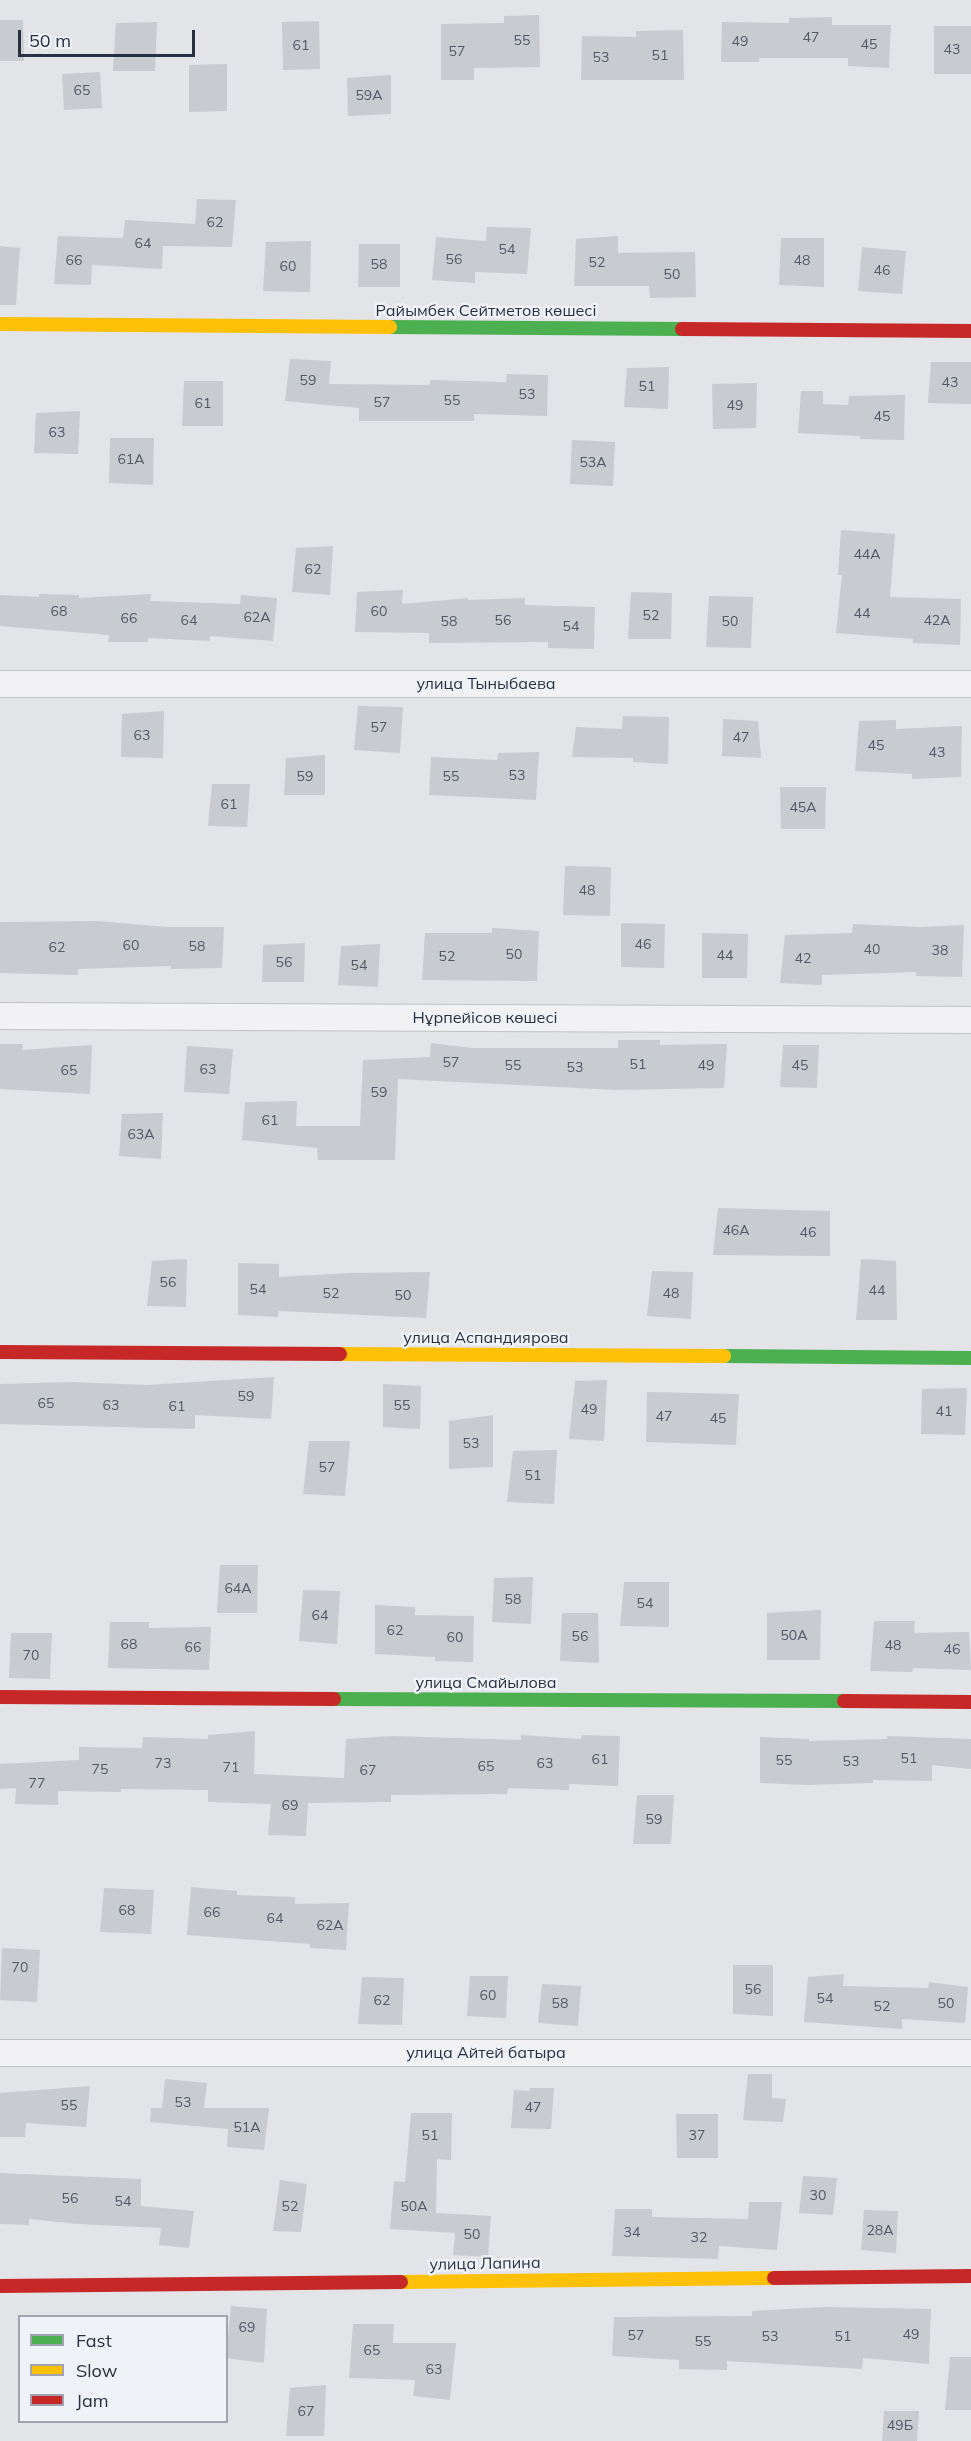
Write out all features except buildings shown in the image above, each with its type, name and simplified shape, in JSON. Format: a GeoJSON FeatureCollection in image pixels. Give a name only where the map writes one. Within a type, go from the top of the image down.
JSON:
{"type":"FeatureCollection","features":[{"type":"Feature","properties":{"kind":"street","name":"Райымбек Сейтметов көшесі"},"geometry":{"type":"LineString","coordinates":[[0,324],[971,332]]}},
{"type":"Feature","properties":{"kind":"street","name":"улица Тыныбаева"},"geometry":{"type":"LineString","coordinates":[[0,684],[971,684]]}},
{"type":"Feature","properties":{"kind":"street","name":"Нұрпейісов көшесі"},"geometry":{"type":"LineString","coordinates":[[0,1016],[971,1020]]}},
{"type":"Feature","properties":{"kind":"street","name":"улица Аспандиярова"},"geometry":{"type":"LineString","coordinates":[[0,1352],[971,1358]]}},
{"type":"Feature","properties":{"kind":"street","name":"улица Смайылова"},"geometry":{"type":"LineString","coordinates":[[0,1697],[971,1702]]}},
{"type":"Feature","properties":{"kind":"street","name":"улица Айтей батыра"},"geometry":{"type":"LineString","coordinates":[[0,2053],[971,2053]]}},
{"type":"Feature","properties":{"kind":"street","name":"улица Лапина"},"geometry":{"type":"LineString","coordinates":[[0,2286],[971,2276]]}},
{"type":"Feature","properties":{"kind":"traffic: fast"},"geometry":{"type":"LineString","coordinates":[[390,327],[682,329]]}},
{"type":"Feature","properties":{"kind":"traffic: fast"},"geometry":{"type":"LineString","coordinates":[[724,1356],[971,1358]]}},
{"type":"Feature","properties":{"kind":"traffic: fast"},"geometry":{"type":"LineString","coordinates":[[334,1699],[844,1701]]}},
{"type":"Feature","properties":{"kind":"traffic: slow"},"geometry":{"type":"LineString","coordinates":[[0,324],[390,327]]}},
{"type":"Feature","properties":{"kind":"traffic: slow"},"geometry":{"type":"LineString","coordinates":[[340,1354],[724,1356]]}},
{"type":"Feature","properties":{"kind":"traffic: slow"},"geometry":{"type":"LineString","coordinates":[[401,2282],[774,2278]]}},
{"type":"Feature","properties":{"kind":"traffic: jam"},"geometry":{"type":"LineString","coordinates":[[682,329],[971,331]]}},
{"type":"Feature","properties":{"kind":"traffic: jam"},"geometry":{"type":"LineString","coordinates":[[0,1352],[340,1354]]}},
{"type":"Feature","properties":{"kind":"traffic: jam"},"geometry":{"type":"LineString","coordinates":[[0,1697],[334,1699]]}},
{"type":"Feature","properties":{"kind":"traffic: jam"},"geometry":{"type":"LineString","coordinates":[[844,1701],[971,1702]]}},
{"type":"Feature","properties":{"kind":"traffic: jam"},"geometry":{"type":"LineString","coordinates":[[774,2278],[971,2276]]}},
{"type":"Feature","properties":{"kind":"traffic: jam"},"geometry":{"type":"LineString","coordinates":[[0,2286],[401,2282]]}}]}
